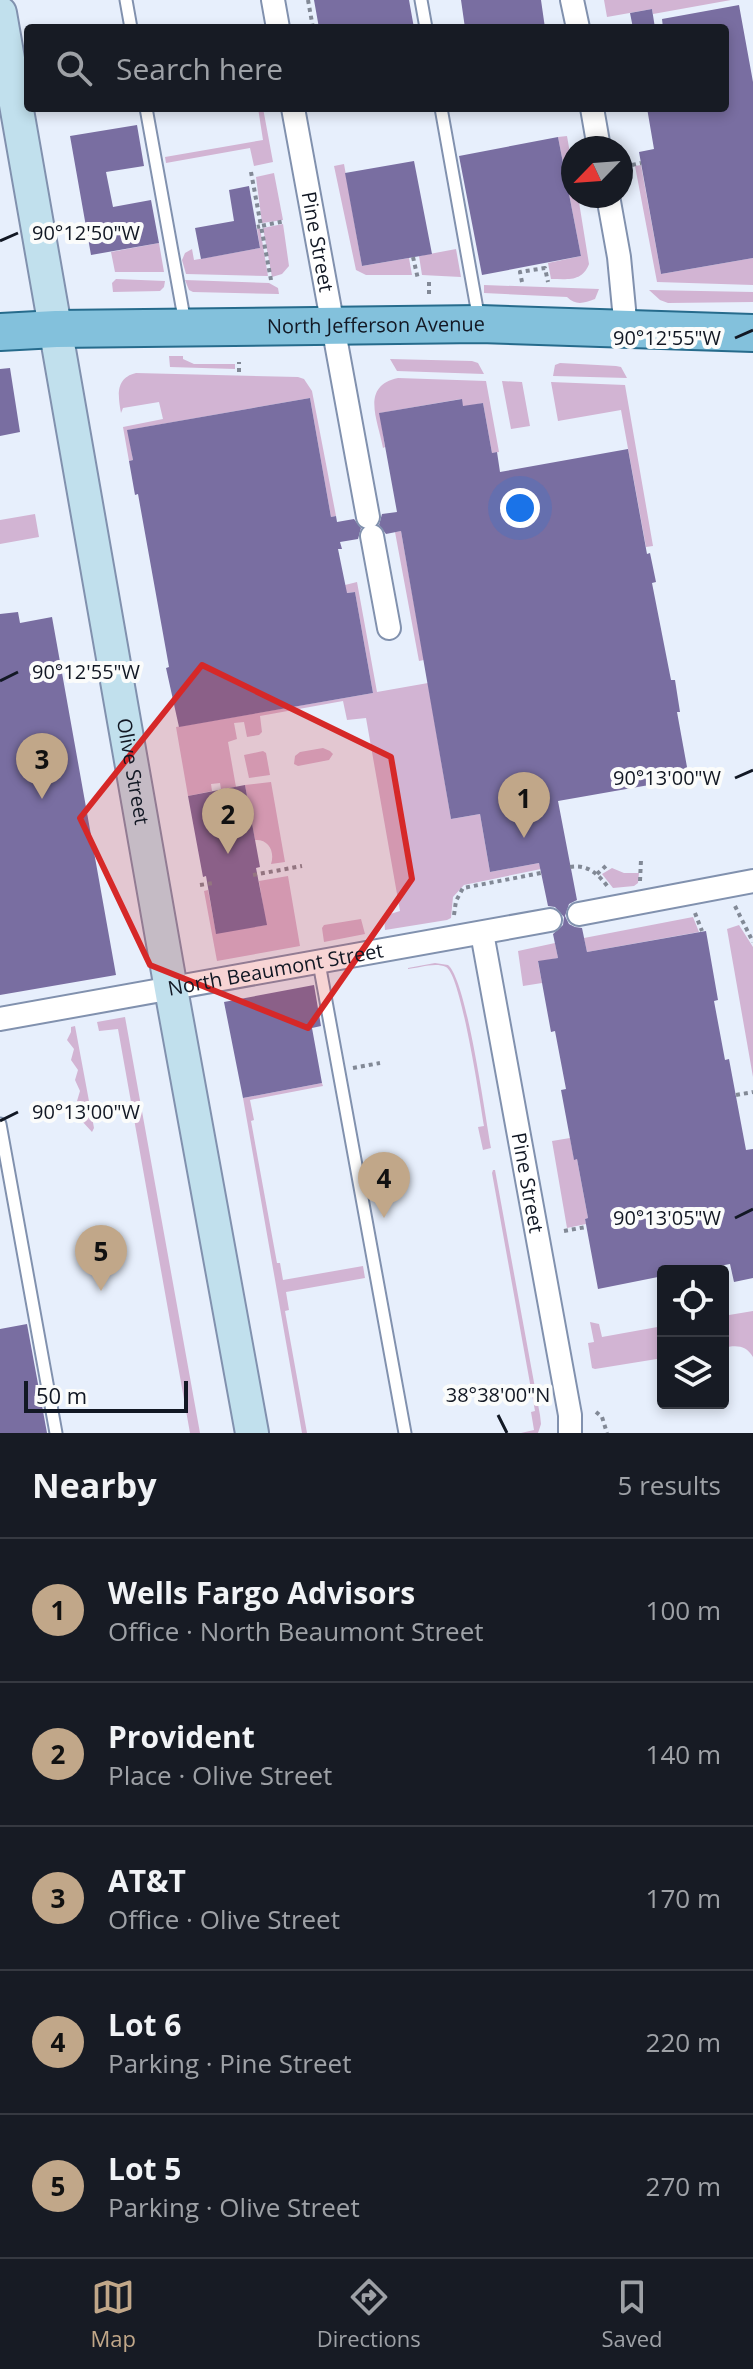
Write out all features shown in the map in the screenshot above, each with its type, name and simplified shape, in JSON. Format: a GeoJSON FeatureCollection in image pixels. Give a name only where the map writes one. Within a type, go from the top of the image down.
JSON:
{"type":"FeatureCollection","features":[{"type":"Feature","properties":{"kind":"main road","name":"Olive Street"},"geometry":{"type":"LineString","coordinates":[[0,13],[252,1433]]}},
{"type":"Feature","properties":{"kind":"main road","name":"North Jefferson Avenue"},"geometry":{"type":"LineString","coordinates":[[0,332],[480,324],[753,333]]}},
{"type":"Feature","properties":{"kind":"street"},"geometry":{"type":"LineString","coordinates":[[273,0],[277,24]]}},
{"type":"Feature","properties":{"kind":"street"},"geometry":{"type":"LineString","coordinates":[[572,0],[577,24]]}},
{"type":"Feature","properties":{"kind":"street","name":"Pine Street"},"geometry":{"type":"LineString","coordinates":[[294,112],[389,628]]}},
{"type":"Feature","properties":{"kind":"street"},"geometry":{"type":"LineString","coordinates":[[593,112],[597,136]]}},
{"type":"Feature","properties":{"kind":"street"},"geometry":{"type":"LineString","coordinates":[[610,208],[623,284],[626,330]]}},
{"type":"Feature","properties":{"kind":"street"},"geometry":{"type":"LineString","coordinates":[[579,914],[753,881]]}},
{"type":"Feature","properties":{"kind":"street","name":"North Beaumont Street"},"geometry":{"type":"LineString","coordinates":[[0,1019],[550,920]]}},
{"type":"Feature","properties":{"kind":"street","name":"Pine Street"},"geometry":{"type":"LineString","coordinates":[[482,933],[570,1415],[570,1433]]}},
{"type":"Feature","properties":{"kind":"lane"},"geometry":{"type":"LineString","coordinates":[[126,0],[130,24]]}},
{"type":"Feature","properties":{"kind":"lane"},"geometry":{"type":"LineString","coordinates":[[421,0],[425,24]]}},
{"type":"Feature","properties":{"kind":"lane"},"geometry":{"type":"LineString","coordinates":[[147,112],[185,328]]}},
{"type":"Feature","properties":{"kind":"lane"},"geometry":{"type":"LineString","coordinates":[[442,112],[480,324]]}},
{"type":"Feature","properties":{"kind":"lane"},"geometry":{"type":"LineString","coordinates":[[319,963],[405,1433]]}},
{"type":"Feature","properties":{"kind":"lane"},"geometry":{"type":"LineString","coordinates":[[0,1124],[56,1433]]}},
{"type":"Feature","properties":{"kind":"path"},"geometry":{"type":"LineString","coordinates":[[308,0],[312,24]]}},
{"type":"Feature","properties":{"kind":"path"},"geometry":{"type":"LineString","coordinates":[[633,165],[641,163]]}},
{"type":"Feature","properties":{"kind":"path"},"geometry":{"type":"LineString","coordinates":[[251,172],[271,280]]}},
{"type":"Feature","properties":{"kind":"path"},"geometry":{"type":"LineString","coordinates":[[259,226],[285,221]]}},
{"type":"Feature","properties":{"kind":"path"},"geometry":{"type":"LineString","coordinates":[[413,257],[418,279]]}},
{"type":"Feature","properties":{"kind":"path"},"geometry":{"type":"LineString","coordinates":[[522,282],[520,272],[532,268],[545,268],[548,282]]}},
{"type":"Feature","properties":{"kind":"path"},"geometry":{"type":"LineString","coordinates":[[429,279],[429,294]]}},
{"type":"Feature","properties":{"kind":"path"},"geometry":{"type":"LineString","coordinates":[[239,362],[239,372]]}},
{"type":"Feature","properties":{"kind":"path"},"geometry":{"type":"LineString","coordinates":[[639,887],[641,860]]}},
{"type":"Feature","properties":{"kind":"path"},"geometry":{"type":"LineString","coordinates":[[597,874],[608,864]]}},
{"type":"Feature","properties":{"kind":"path"},"geometry":{"type":"LineString","coordinates":[[253,875],[302,866]]}},
{"type":"Feature","properties":{"kind":"path"},"geometry":{"type":"LineString","coordinates":[[570,867],[585,867],[597,874],[611,893]]}},
{"type":"Feature","properties":{"kind":"path"},"geometry":{"type":"LineString","coordinates":[[454,921],[456,901],[463,888],[541,873]]}},
{"type":"Feature","properties":{"kind":"path"},"geometry":{"type":"LineString","coordinates":[[200,885],[213,883]]}},
{"type":"Feature","properties":{"kind":"path"},"geometry":{"type":"LineString","coordinates":[[735,906],[753,942]]}},
{"type":"Feature","properties":{"kind":"path"},"geometry":{"type":"LineString","coordinates":[[695,913],[702,931]]}},
{"type":"Feature","properties":{"kind":"path"},"geometry":{"type":"LineString","coordinates":[[339,1070],[380,1063]]}},
{"type":"Feature","properties":{"kind":"path"},"geometry":{"type":"LineString","coordinates":[[736,1095],[753,1092]]}},
{"type":"Feature","properties":{"kind":"path"},"geometry":{"type":"LineString","coordinates":[[564,1231],[586,1227]]}},
{"type":"Feature","properties":{"kind":"path"},"geometry":{"type":"LineString","coordinates":[[596,1412],[602,1417],[607,1433]]}},
{"type":"Feature","properties":{"kind":"highlighted area"},"geometry":{"type":"Polygon","coordinates":[[[202,665],[391,757],[412,879],[308,1028],[150,965],[80,818],[202,665]]]}},
{"type":"Feature","properties":{"kind":"shaded area"},"geometry":{"type":"Polygon","coordinates":[[[604,0],[731,0],[653,14],[652,9],[607,17],[604,0]]]}},
{"type":"Feature","properties":{"kind":"shaded area"},"geometry":{"type":"Polygon","coordinates":[[[259,112],[264,112],[273,162],[254,166],[250,148],[166,163],[165,157],[263,140],[259,112]]]}},
{"type":"Feature","properties":{"kind":"shaded area"},"geometry":{"type":"Polygon","coordinates":[[[344,164],[362,266],[409,258],[412,275],[366,275],[356,270],[334,166],[344,164]]]}},
{"type":"Feature","properties":{"kind":"shaded area"},"geometry":{"type":"Polygon","coordinates":[[[641,165],[661,274],[753,258],[753,285],[657,282],[635,166],[641,165]]]}},
{"type":"Feature","properties":{"kind":"shaded area"},"geometry":{"type":"Polygon","coordinates":[[[274,173],[283,220],[262,223],[256,177],[274,173]]]}},
{"type":"Feature","properties":{"kind":"shaded area"},"geometry":{"type":"Polygon","coordinates":[[[572,208],[580,208],[589,264],[578,277],[551,279],[548,263],[581,256],[572,208]]]}},
{"type":"Feature","properties":{"kind":"shaded area"},"geometry":{"type":"Polygon","coordinates":[[[283,224],[289,266],[282,274],[272,277],[263,228],[283,224]]]}},
{"type":"Feature","properties":{"kind":"shaded area"},"geometry":{"type":"Polygon","coordinates":[[[260,228],[268,276],[186,274],[182,260],[185,253],[192,249],[194,260],[260,248],[257,229],[260,228]]]}},
{"type":"Feature","properties":{"kind":"shaded area"},"geometry":{"type":"Polygon","coordinates":[[[159,243],[164,272],[115,272],[111,252],[159,243]]]}},
{"type":"Feature","properties":{"kind":"shaded area"},"geometry":{"type":"Polygon","coordinates":[[[456,249],[461,277],[422,275],[419,256],[456,249]]]}},
{"type":"Feature","properties":{"kind":"shaded area"},"geometry":{"type":"Polygon","coordinates":[[[116,279],[165,281],[160,291],[113,292],[112,283],[116,279]]]}},
{"type":"Feature","properties":{"kind":"shaded area"},"geometry":{"type":"Polygon","coordinates":[[[185,280],[269,283],[278,288],[279,294],[193,292],[185,280]]]}},
{"type":"Feature","properties":{"kind":"shaded area"},"geometry":{"type":"Polygon","coordinates":[[[484,285],[599,289],[595,299],[580,303],[567,297],[484,293],[484,285]]]}},
{"type":"Feature","properties":{"kind":"shaded area"},"geometry":{"type":"Polygon","coordinates":[[[649,290],[753,292],[753,302],[668,303],[649,290]]]}},
{"type":"Feature","properties":{"kind":"shaded area"},"geometry":{"type":"Polygon","coordinates":[[[169,356],[183,356],[183,359],[194,364],[235,364],[235,369],[170,367],[169,356]]]}},
{"type":"Feature","properties":{"kind":"shaded area"},"geometry":{"type":"Polygon","coordinates":[[[390,359],[472,361],[478,363],[484,374],[397,371],[390,359]]]}},
{"type":"Feature","properties":{"kind":"shaded area"},"geometry":{"type":"Polygon","coordinates":[[[555,365],[621,367],[627,378],[553,376],[555,365]]]}},
{"type":"Feature","properties":{"kind":"shaded area"},"geometry":{"type":"Polygon","coordinates":[[[136,373],[304,379],[312,391],[336,516],[331,517],[310,398],[128,430],[133,460],[129,461],[123,427],[163,419],[159,402],[123,408],[121,413],[121,383],[136,373]]]}},
{"type":"Feature","properties":{"kind":"shaded area"},"geometry":{"type":"Polygon","coordinates":[[[398,378],[486,381],[499,452],[492,453],[483,403],[463,407],[461,399],[380,413],[383,448],[374,406],[375,396],[386,382],[398,378]]]}},
{"type":"Feature","properties":{"kind":"shaded area"},"geometry":{"type":"Polygon","coordinates":[[[502,381],[522,382],[530,426],[511,429],[502,381]]]}},
{"type":"Feature","properties":{"kind":"shaded area"},"geometry":{"type":"Polygon","coordinates":[[[551,382],[625,385],[653,546],[646,547],[621,410],[558,421],[551,382]]]}},
{"type":"Feature","properties":{"kind":"shaded area"},"geometry":{"type":"Polygon","coordinates":[[[35,514],[39,537],[0,544],[0,520],[35,514]]]}},
{"type":"Feature","properties":{"kind":"shaded area"},"geometry":{"type":"Polygon","coordinates":[[[401,531],[424,660],[419,661],[395,532],[401,531]]]}},
{"type":"Feature","properties":{"kind":"shaded area"},"geometry":{"type":"Polygon","coordinates":[[[357,582],[377,692],[428,683],[451,819],[480,814],[490,872],[539,863],[541,869],[464,885],[453,897],[451,918],[447,920],[385,930],[384,916],[400,911],[366,718],[347,720],[343,701],[260,716],[262,732],[259,735],[247,737],[244,722],[234,723],[237,739],[228,742],[236,787],[221,789],[220,783],[211,784],[212,791],[188,796],[176,727],[373,693],[355,592],[346,593],[345,585],[357,582]]]}},
{"type":"Feature","properties":{"kind":"shaded area"},"geometry":{"type":"Polygon","coordinates":[[[323,748],[333,754],[329,760],[298,766],[294,764],[295,756],[300,752],[323,748]]]}},
{"type":"Feature","properties":{"kind":"shaded area"},"geometry":{"type":"Polygon","coordinates":[[[263,751],[270,775],[249,778],[244,755],[263,751]]]}},
{"type":"Feature","properties":{"kind":"shaded area"},"geometry":{"type":"Polygon","coordinates":[[[271,782],[285,862],[271,864],[270,847],[255,840],[245,785],[271,782]]]}},
{"type":"Feature","properties":{"kind":"shaded area"},"geometry":{"type":"Polygon","coordinates":[[[612,868],[624,873],[639,873],[638,883],[613,888],[602,874],[612,868]]]}},
{"type":"Feature","properties":{"kind":"shaded area"},"geometry":{"type":"Polygon","coordinates":[[[288,876],[300,946],[217,961],[204,891],[208,890],[216,933],[266,925],[259,881],[288,876]]]}},
{"type":"Feature","properties":{"kind":"shaded area"},"geometry":{"type":"Polygon","coordinates":[[[693,917],[699,932],[587,952],[584,938],[693,917]]]}},
{"type":"Feature","properties":{"kind":"shaded area"},"geometry":{"type":"Polygon","coordinates":[[[361,919],[365,934],[324,942],[324,925],[361,919]]]}},
{"type":"Feature","properties":{"kind":"shaded area"},"geometry":{"type":"Polygon","coordinates":[[[739,925],[753,947],[753,1077],[727,929],[739,925]]]}},
{"type":"Feature","properties":{"kind":"shaded area"},"geometry":{"type":"Polygon","coordinates":[[[555,943],[558,958],[538,962],[542,983],[523,986],[518,951],[555,943]]]}},
{"type":"Feature","properties":{"kind":"shaded area"},"geometry":{"type":"Polygon","coordinates":[[[435,963],[448,965],[462,996],[491,1148],[483,1150],[478,1127],[484,1126],[474,1067],[464,1014],[452,975],[442,966],[408,969],[435,963]]]}},
{"type":"Feature","properties":{"kind":"shaded area"},"geometry":{"type":"Polygon","coordinates":[[[125,1017],[200,1433],[190,1433],[118,1029],[99,1031],[97,1022],[125,1017]]]}},
{"type":"Feature","properties":{"kind":"shaded area"},"geometry":{"type":"Polygon","coordinates":[[[75,1026],[94,1128],[92,1132],[81,1120],[84,1109],[77,1101],[80,1091],[75,1080],[78,1070],[71,1060],[74,1049],[67,1040],[71,1027],[75,1026]]]}},
{"type":"Feature","properties":{"kind":"shaded area"},"geometry":{"type":"Polygon","coordinates":[[[322,1083],[323,1086],[250,1100],[254,1120],[251,1121],[277,1263],[280,1263],[283,1280],[363,1266],[365,1278],[286,1292],[289,1310],[285,1311],[307,1433],[302,1433],[243,1098],[322,1083]]]}},
{"type":"Feature","properties":{"kind":"shaded area"},"geometry":{"type":"Polygon","coordinates":[[[570,1138],[588,1218],[585,1219],[586,1224],[567,1228],[552,1141],[570,1138]]]}},
{"type":"Feature","properties":{"kind":"shaded area"},"geometry":{"type":"Polygon","coordinates":[[[493,1170],[540,1415],[538,1433],[521,1433],[534,1430],[531,1412],[535,1411],[493,1170]]]}},
{"type":"Feature","properties":{"kind":"shaded area"},"geometry":{"type":"Polygon","coordinates":[[[753,1311],[753,1357],[747,1350],[729,1347],[729,1315],[753,1311]]]}},
{"type":"Feature","properties":{"kind":"shaded area"},"geometry":{"type":"Polygon","coordinates":[[[590,1322],[599,1324],[602,1337],[657,1327],[657,1359],[595,1369],[592,1368],[588,1343],[594,1342],[590,1322]]]}},
{"type":"Feature","properties":{"kind":"building"},"geometry":{"type":"Polygon","coordinates":[[[314,0],[409,0],[413,24],[318,24],[314,0]]]}},
{"type":"Feature","properties":{"kind":"building"},"geometry":{"type":"Polygon","coordinates":[[[461,0],[541,0],[544,24],[464,24],[461,0]]]}},
{"type":"Feature","properties":{"kind":"building"},"geometry":{"type":"Polygon","coordinates":[[[739,5],[753,82],[753,258],[661,274],[639,152],[654,149],[648,112],[729,112],[729,24],[663,24],[662,19],[739,5]]]}},
{"type":"Feature","properties":{"kind":"building"},"geometry":{"type":"Polygon","coordinates":[[[652,9],[654,24],[632,24],[630,13],[652,9]]]}},
{"type":"Feature","properties":{"kind":"building"},"geometry":{"type":"Polygon","coordinates":[[[137,125],[144,166],[106,172],[113,207],[151,200],[159,243],[91,255],[70,136],[137,125]]]}},
{"type":"Feature","properties":{"kind":"building"},"geometry":{"type":"Polygon","coordinates":[[[558,137],[561,208],[572,208],[581,256],[482,275],[459,156],[558,137]]]}},
{"type":"Feature","properties":{"kind":"building"},"geometry":{"type":"Polygon","coordinates":[[[414,161],[432,254],[362,266],[345,173],[414,161]]]}},
{"type":"Feature","properties":{"kind":"building"},"geometry":{"type":"Polygon","coordinates":[[[249,186],[260,248],[201,259],[195,228],[234,221],[229,190],[249,186]]]}},
{"type":"Feature","properties":{"kind":"building"},"geometry":{"type":"Polygon","coordinates":[[[10,368],[20,432],[0,436],[0,369],[10,368]]]}},
{"type":"Feature","properties":{"kind":"building"},"geometry":{"type":"Polygon","coordinates":[[[310,398],[331,517],[336,516],[337,522],[354,519],[361,528],[358,539],[340,542],[342,549],[338,549],[347,593],[355,592],[373,693],[179,727],[166,668],[169,667],[138,494],[135,495],[129,461],[133,460],[127,430],[310,398]]]}},
{"type":"Feature","properties":{"kind":"building"},"geometry":{"type":"Polygon","coordinates":[[[462,399],[463,406],[483,403],[492,453],[497,452],[500,472],[628,449],[647,554],[650,553],[656,582],[652,583],[671,680],[675,680],[680,712],[677,712],[689,778],[558,801],[577,900],[569,904],[565,916],[569,924],[582,928],[587,952],[706,931],[725,1060],[729,1059],[746,1150],[753,1149],[753,1278],[734,1282],[730,1264],[657,1265],[657,1277],[598,1289],[585,1219],[588,1218],[561,1090],[566,1089],[555,1031],[551,1032],[538,961],[558,958],[553,934],[563,925],[564,917],[555,907],[548,906],[539,863],[490,872],[480,814],[451,819],[401,531],[386,534],[379,525],[382,514],[397,512],[379,413],[462,399]]]}},
{"type":"Feature","properties":{"kind":"building"},"geometry":{"type":"Polygon","coordinates":[[[18,612],[20,623],[52,617],[116,975],[0,995],[0,614],[18,612]]]}},
{"type":"Feature","properties":{"kind":"building"},"geometry":{"type":"Polygon","coordinates":[[[245,785],[267,925],[216,934],[188,796],[245,785]]]}},
{"type":"Feature","properties":{"kind":"building"},"geometry":{"type":"Polygon","coordinates":[[[314,985],[321,1026],[312,1028],[322,1083],[243,1098],[224,1002],[314,985]]]}},
{"type":"Feature","properties":{"kind":"building"},"geometry":{"type":"Polygon","coordinates":[[[27,1324],[47,1433],[0,1433],[0,1329],[27,1324]]]}},
{"type":"Feature","properties":{"kind":"place","name":"AT&T"},"geometry":{"type":"Point","coordinates":[42,799]}},
{"type":"Feature","properties":{"kind":"place","name":"Wells Fargo Advisors"},"geometry":{"type":"Point","coordinates":[524,838]}},
{"type":"Feature","properties":{"kind":"place","name":"Provident"},"geometry":{"type":"Point","coordinates":[228,854]}},
{"type":"Feature","properties":{"kind":"place","name":"Lot 6"},"geometry":{"type":"Point","coordinates":[384,1218]}},
{"type":"Feature","properties":{"kind":"place","name":"Lot 5"},"geometry":{"type":"Point","coordinates":[101,1291]}}]}
